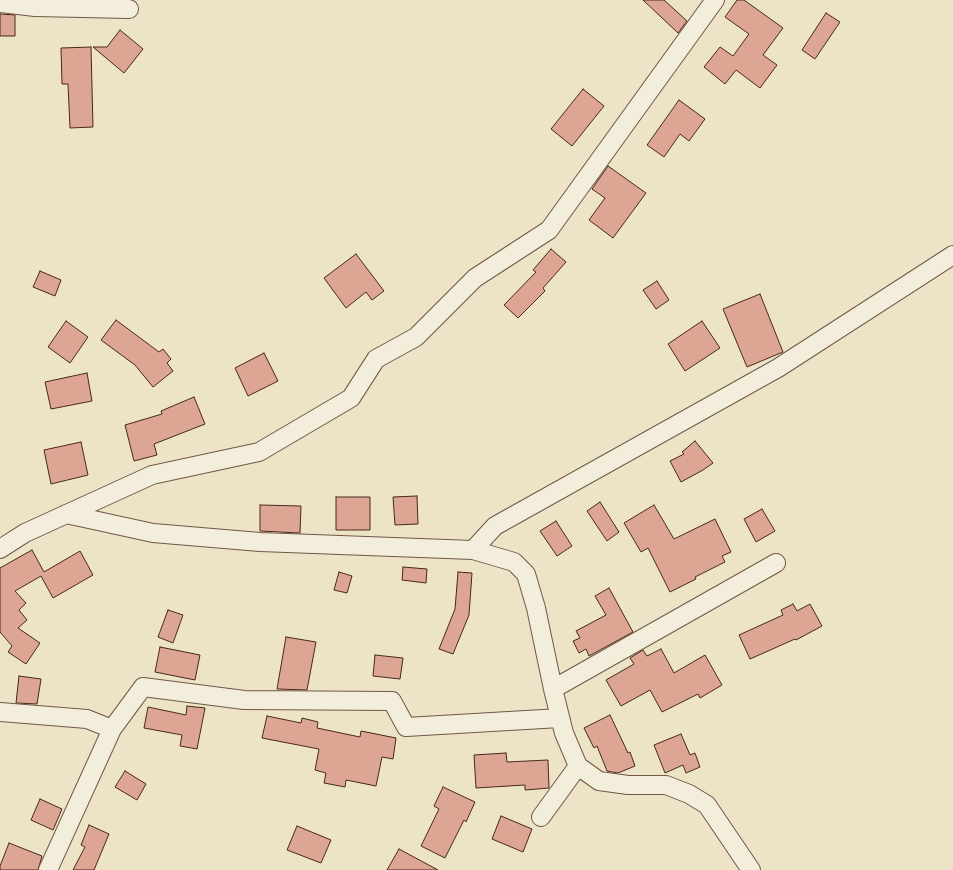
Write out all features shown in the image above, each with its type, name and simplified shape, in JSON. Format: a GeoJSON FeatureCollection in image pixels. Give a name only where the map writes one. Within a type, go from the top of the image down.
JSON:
{"type":"FeatureCollection","features":[{"type":"Feature","properties":{"kind":"street"},"geometry":{"type":"LineString","coordinates":[[0,549],[26,533],[152,475],[258,452],[351,398],[376,359],[416,337],[475,278],[549,230],[716,0]]}},
{"type":"Feature","properties":{"kind":"street"},"geometry":{"type":"LineString","coordinates":[[0,3],[35,7],[129,9]]}},
{"type":"Feature","properties":{"kind":"street"},"geometry":{"type":"LineString","coordinates":[[473,550],[495,526],[778,368],[953,255]]}},
{"type":"Feature","properties":{"kind":"street"},"geometry":{"type":"LineString","coordinates":[[66,514],[153,533],[260,542],[473,550],[514,562],[526,574],[536,608],[564,734],[578,766],[599,781],[628,785],[666,785],[689,794],[707,805],[751,870]]}},
{"type":"Feature","properties":{"kind":"street"},"geometry":{"type":"LineString","coordinates":[[553,689],[776,563]]}},
{"type":"Feature","properties":{"kind":"street"},"geometry":{"type":"LineString","coordinates":[[48,870],[112,729],[143,688],[244,700],[392,701],[406,727],[560,718]]}},
{"type":"Feature","properties":{"kind":"street"},"geometry":{"type":"LineString","coordinates":[[0,712],[87,719],[112,729]]}},
{"type":"Feature","properties":{"kind":"street"},"geometry":{"type":"LineString","coordinates":[[541,817],[578,766]]}},
{"type":"Feature","properties":{"kind":"building"},"geometry":{"type":"Polygon","coordinates":[[[643,0],[664,0],[687,21],[678,33],[643,0]]]}},
{"type":"Feature","properties":{"kind":"building"},"geometry":{"type":"Polygon","coordinates":[[[737,0],[744,0],[783,28],[763,55],[777,65],[760,88],[736,70],[725,84],[704,67],[720,47],[733,56],[749,34],[725,17],[737,0]]]}},
{"type":"Feature","properties":{"kind":"building"},"geometry":{"type":"Polygon","coordinates":[[[826,13],[840,22],[815,59],[802,50],[826,13]]]}},
{"type":"Feature","properties":{"kind":"building"},"geometry":{"type":"Polygon","coordinates":[[[0,14],[15,15],[15,36],[0,36],[0,14]]]}},
{"type":"Feature","properties":{"kind":"building"},"geometry":{"type":"Polygon","coordinates":[[[120,30],[143,49],[124,73],[93,47],[107,47],[120,30]]]}},
{"type":"Feature","properties":{"kind":"building"},"geometry":{"type":"Polygon","coordinates":[[[91,47],[93,127],[70,128],[68,84],[62,84],[61,48],[91,47]]]}},
{"type":"Feature","properties":{"kind":"building"},"geometry":{"type":"Polygon","coordinates":[[[583,89],[604,106],[572,146],[551,129],[583,89]]]}},
{"type":"Feature","properties":{"kind":"building"},"geometry":{"type":"Polygon","coordinates":[[[679,100],[705,119],[689,141],[680,134],[664,157],[647,145],[679,100]]]}},
{"type":"Feature","properties":{"kind":"building"},"geometry":{"type":"Polygon","coordinates":[[[608,166],[646,193],[613,238],[589,220],[605,198],[592,189],[608,166]]]}},
{"type":"Feature","properties":{"kind":"building"},"geometry":{"type":"Polygon","coordinates":[[[551,249],[566,262],[543,288],[545,291],[518,318],[504,305],[536,272],[533,270],[551,249]]]}},
{"type":"Feature","properties":{"kind":"building"},"geometry":{"type":"Polygon","coordinates":[[[356,254],[384,291],[372,300],[366,292],[346,308],[324,278],[356,254]]]}},
{"type":"Feature","properties":{"kind":"building"},"geometry":{"type":"Polygon","coordinates":[[[40,271],[61,280],[55,296],[33,287],[40,271]]]}},
{"type":"Feature","properties":{"kind":"building"},"geometry":{"type":"Polygon","coordinates":[[[657,281],[669,300],[656,309],[643,290],[657,281]]]}},
{"type":"Feature","properties":{"kind":"building"},"geometry":{"type":"Polygon","coordinates":[[[760,294],[783,352],[747,367],[723,309],[760,294]]]}},
{"type":"Feature","properties":{"kind":"building"},"geometry":{"type":"Polygon","coordinates":[[[116,320],[159,352],[163,349],[171,359],[167,363],[173,371],[153,387],[135,365],[101,340],[116,320]]]}},
{"type":"Feature","properties":{"kind":"building"},"geometry":{"type":"Polygon","coordinates":[[[66,321],[88,337],[70,363],[48,347],[66,321]]]}},
{"type":"Feature","properties":{"kind":"building"},"geometry":{"type":"Polygon","coordinates":[[[702,321],[720,348],[685,371],[668,344],[702,321]]]}},
{"type":"Feature","properties":{"kind":"building"},"geometry":{"type":"Polygon","coordinates":[[[264,353],[278,381],[248,396],[235,368],[264,353]]]}},
{"type":"Feature","properties":{"kind":"building"},"geometry":{"type":"Polygon","coordinates":[[[87,373],[92,401],[51,409],[45,382],[87,373]]]}},
{"type":"Feature","properties":{"kind":"building"},"geometry":{"type":"Polygon","coordinates":[[[194,397],[205,424],[154,444],[157,455],[134,461],[125,425],[162,414],[161,411],[194,397]]]}},
{"type":"Feature","properties":{"kind":"building"},"geometry":{"type":"Polygon","coordinates":[[[695,441],[713,463],[681,482],[670,461],[684,454],[682,452],[695,441]]]}},
{"type":"Feature","properties":{"kind":"building"},"geometry":{"type":"Polygon","coordinates":[[[81,442],[88,475],[51,484],[44,450],[81,442]]]}},
{"type":"Feature","properties":{"kind":"building"},"geometry":{"type":"Polygon","coordinates":[[[417,496],[418,524],[395,525],[393,497],[417,496]]]}},
{"type":"Feature","properties":{"kind":"building"},"geometry":{"type":"Polygon","coordinates":[[[336,497],[370,497],[370,530],[336,530],[336,497]]]}},
{"type":"Feature","properties":{"kind":"building"},"geometry":{"type":"Polygon","coordinates":[[[600,502],[619,532],[607,541],[587,511],[600,502]]]}},
{"type":"Feature","properties":{"kind":"building"},"geometry":{"type":"Polygon","coordinates":[[[260,505],[301,506],[300,533],[260,531],[260,505]]]}},
{"type":"Feature","properties":{"kind":"building"},"geometry":{"type":"Polygon","coordinates":[[[654,505],[674,539],[715,519],[731,552],[722,556],[725,562],[670,592],[648,548],[641,552],[624,523],[654,505]]]}},
{"type":"Feature","properties":{"kind":"building"},"geometry":{"type":"Polygon","coordinates":[[[762,509],[775,531],[756,542],[744,519],[762,509]]]}},
{"type":"Feature","properties":{"kind":"building"},"geometry":{"type":"Polygon","coordinates":[[[556,521],[572,546],[557,556],[540,531],[556,521]]]}},
{"type":"Feature","properties":{"kind":"building"},"geometry":{"type":"Polygon","coordinates":[[[32,550],[44,572],[80,551],[93,575],[53,598],[41,576],[15,591],[26,603],[19,610],[27,620],[18,628],[40,643],[26,664],[8,652],[12,646],[0,632],[0,568],[32,550]]]}},
{"type":"Feature","properties":{"kind":"building"},"geometry":{"type":"Polygon","coordinates":[[[403,567],[427,569],[426,583],[402,580],[403,567]]]}},
{"type":"Feature","properties":{"kind":"building"},"geometry":{"type":"Polygon","coordinates":[[[339,572],[352,576],[347,593],[334,590],[339,572]]]}},
{"type":"Feature","properties":{"kind":"building"},"geometry":{"type":"Polygon","coordinates":[[[458,572],[472,573],[469,615],[453,654],[439,649],[455,609],[458,572]]]}},
{"type":"Feature","properties":{"kind":"building"},"geometry":{"type":"Polygon","coordinates":[[[609,588],[633,632],[589,656],[586,649],[579,653],[573,641],[580,638],[576,631],[606,615],[595,596],[609,588]]]}},
{"type":"Feature","properties":{"kind":"building"},"geometry":{"type":"Polygon","coordinates":[[[793,604],[797,611],[810,604],[822,626],[796,640],[750,659],[739,635],[783,615],[781,610],[793,604]]]}},
{"type":"Feature","properties":{"kind":"building"},"geometry":{"type":"Polygon","coordinates":[[[168,610],[183,615],[173,643],[158,637],[168,610]]]}},
{"type":"Feature","properties":{"kind":"building"},"geometry":{"type":"Polygon","coordinates":[[[286,637],[316,642],[307,690],[277,689],[286,637]]]}},
{"type":"Feature","properties":{"kind":"building"},"geometry":{"type":"Polygon","coordinates":[[[160,647],[200,655],[195,680],[155,672],[160,647]]]}},
{"type":"Feature","properties":{"kind":"building"},"geometry":{"type":"Polygon","coordinates":[[[661,649],[674,673],[705,655],[722,685],[700,698],[698,694],[662,712],[650,690],[621,706],[606,680],[634,664],[630,658],[643,650],[647,656],[661,649]]]}},
{"type":"Feature","properties":{"kind":"building"},"geometry":{"type":"Polygon","coordinates":[[[375,655],[403,658],[400,679],[373,676],[375,655]]]}},
{"type":"Feature","properties":{"kind":"building"},"geometry":{"type":"Polygon","coordinates":[[[19,676],[41,679],[37,704],[16,703],[19,676]]]}},
{"type":"Feature","properties":{"kind":"building"},"geometry":{"type":"Polygon","coordinates":[[[187,706],[205,708],[197,749],[180,746],[182,735],[144,728],[148,707],[186,715],[187,706]]]}},
{"type":"Feature","properties":{"kind":"building"},"geometry":{"type":"Polygon","coordinates":[[[610,715],[628,753],[630,752],[635,766],[618,773],[607,771],[597,746],[594,748],[584,728],[610,715]]]}},
{"type":"Feature","properties":{"kind":"building"},"geometry":{"type":"Polygon","coordinates":[[[267,716],[301,723],[302,718],[318,722],[317,728],[360,737],[361,731],[396,738],[393,759],[382,757],[376,786],[346,780],[345,787],[324,783],[326,773],[315,770],[319,749],[262,738],[267,716]]]}},
{"type":"Feature","properties":{"kind":"building"},"geometry":{"type":"Polygon","coordinates":[[[681,734],[690,755],[695,753],[700,767],[686,773],[683,765],[665,773],[654,745],[681,734]]]}},
{"type":"Feature","properties":{"kind":"building"},"geometry":{"type":"Polygon","coordinates":[[[506,753],[507,762],[548,760],[549,788],[525,790],[525,785],[476,788],[474,755],[506,753]]]}},
{"type":"Feature","properties":{"kind":"building"},"geometry":{"type":"Polygon","coordinates":[[[125,771],[146,784],[137,800],[115,787],[125,771]]]}},
{"type":"Feature","properties":{"kind":"building"},"geometry":{"type":"Polygon","coordinates":[[[443,787],[475,802],[466,822],[464,820],[445,858],[421,846],[439,809],[434,806],[443,787]]]}},
{"type":"Feature","properties":{"kind":"building"},"geometry":{"type":"Polygon","coordinates":[[[40,799],[62,809],[53,830],[31,820],[40,799]]]}},
{"type":"Feature","properties":{"kind":"building"},"geometry":{"type":"Polygon","coordinates":[[[501,816],[532,829],[523,852],[492,839],[501,816]]]}},
{"type":"Feature","properties":{"kind":"building"},"geometry":{"type":"Polygon","coordinates":[[[89,825],[109,834],[94,870],[73,870],[85,847],[81,845],[89,825]]]}},
{"type":"Feature","properties":{"kind":"building"},"geometry":{"type":"Polygon","coordinates":[[[297,826],[331,840],[321,863],[287,850],[297,826]]]}},
{"type":"Feature","properties":{"kind":"building"},"geometry":{"type":"Polygon","coordinates":[[[9,843],[42,856],[38,870],[0,870],[9,843]]]}},
{"type":"Feature","properties":{"kind":"building"},"geometry":{"type":"Polygon","coordinates":[[[399,849],[438,870],[387,870],[399,849]]]}}]}
